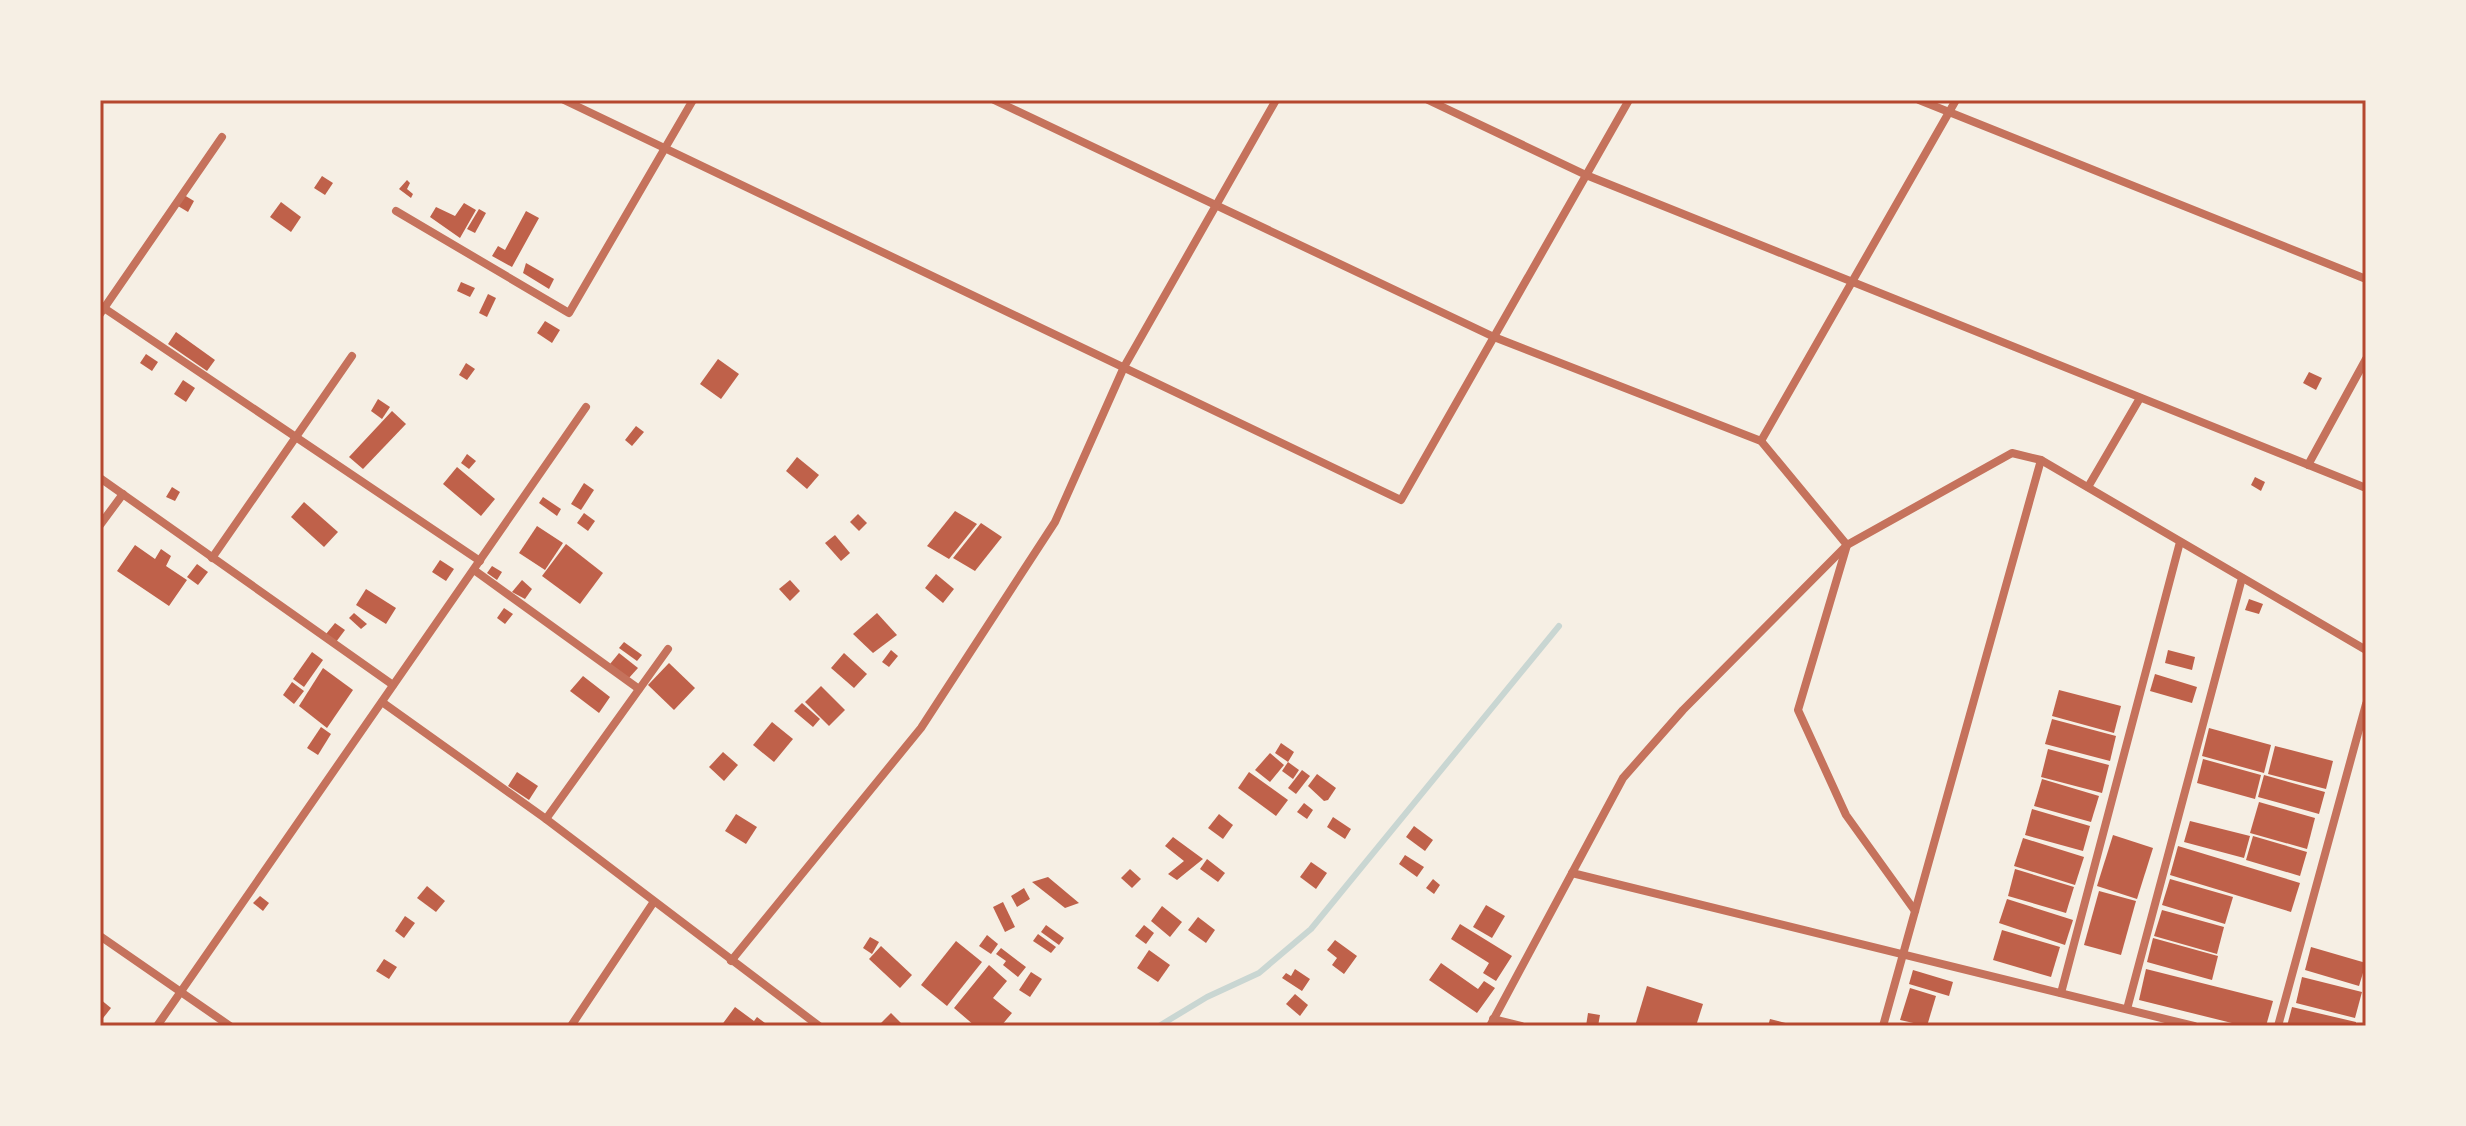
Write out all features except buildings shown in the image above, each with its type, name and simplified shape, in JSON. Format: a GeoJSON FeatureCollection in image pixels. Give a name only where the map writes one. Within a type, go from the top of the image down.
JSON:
{"type":"FeatureCollection","features":[{"type":"Feature","properties":{"kind":"street"},"geometry":{"type":"LineString","coordinates":[[564,100],[1401,500],[1629,100]]}},
{"type":"Feature","properties":{"kind":"street"},"geometry":{"type":"LineString","coordinates":[[396,211],[569,313],[693,100]]}},
{"type":"Feature","properties":{"kind":"street"},"geometry":{"type":"LineString","coordinates":[[994,100],[1494,337],[1761,441],[1847,545]]}},
{"type":"Feature","properties":{"kind":"street"},"geometry":{"type":"LineString","coordinates":[[731,961],[894,764],[1055,522],[1124,367],[1276,100]]}},
{"type":"Feature","properties":{"kind":"street"},"geometry":{"type":"LineString","coordinates":[[1428,100],[1586,175],[2366,488]]}},
{"type":"Feature","properties":{"kind":"street"},"geometry":{"type":"LineString","coordinates":[[1919,100],[2366,279]]}},
{"type":"Feature","properties":{"kind":"street"},"geometry":{"type":"LineString","coordinates":[[1761,441],[1956,100]]}},
{"type":"Feature","properties":{"kind":"street"},"geometry":{"type":"LineString","coordinates":[[222,137],[103,305],[480,561]]}},
{"type":"Feature","properties":{"kind":"street"},"geometry":{"type":"LineString","coordinates":[[212,558],[352,356]]}},
{"type":"Feature","properties":{"kind":"street"},"geometry":{"type":"LineString","coordinates":[[2308,465],[2366,359]]}},
{"type":"Feature","properties":{"kind":"street"},"geometry":{"type":"LineString","coordinates":[[2088,487],[2140,398]]}},
{"type":"Feature","properties":{"kind":"street"},"geometry":{"type":"LineString","coordinates":[[157,1026],[586,407]]}},
{"type":"Feature","properties":{"kind":"street"},"geometry":{"type":"LineString","coordinates":[[1521,1026],[1492,1022],[1623,778],[1683,710],[1847,545],[2012,453],[2041,460],[2366,650]]}},
{"type":"Feature","properties":{"kind":"street"},"geometry":{"type":"LineString","coordinates":[[1883,1026],[2041,460]]}},
{"type":"Feature","properties":{"kind":"street"},"geometry":{"type":"LineString","coordinates":[[100,478],[393,685]]}},
{"type":"Feature","properties":{"kind":"street"},"geometry":{"type":"LineString","coordinates":[[100,525],[123,494]]}},
{"type":"Feature","properties":{"kind":"street"},"geometry":{"type":"LineString","coordinates":[[2061,993],[2180,542]]}},
{"type":"Feature","properties":{"kind":"street"},"geometry":{"type":"LineString","coordinates":[[1847,545],[1798,710],[1846,815],[1915,911]]}},
{"type":"Feature","properties":{"kind":"street"},"geometry":{"type":"LineString","coordinates":[[474,570],[639,689]]}},
{"type":"Feature","properties":{"kind":"street"},"geometry":{"type":"LineString","coordinates":[[2127,1009],[2242,578]]}},
{"type":"Feature","properties":{"kind":"street"},"geometry":{"type":"LineString","coordinates":[[546,819],[668,649]]}},
{"type":"Feature","properties":{"kind":"street"},"geometry":{"type":"LineString","coordinates":[[382,702],[546,819],[819,1026]]}},
{"type":"Feature","properties":{"kind":"street"},"geometry":{"type":"LineString","coordinates":[[2278,1026],[2366,704]]}},
{"type":"Feature","properties":{"kind":"street"},"geometry":{"type":"LineString","coordinates":[[1572,873],[2194,1026]]}},
{"type":"Feature","properties":{"kind":"street"},"geometry":{"type":"LineString","coordinates":[[571,1026],[653,903]]}},
{"type":"Feature","properties":{"kind":"street"},"geometry":{"type":"LineString","coordinates":[[100,936],[230,1026]]}},
{"type":"Feature","properties":{"kind":"waterway"},"geometry":{"type":"LineString","coordinates":[[1159,1026],[1207,997],[1259,973],[1311,929],[1559,626]]}}]}
